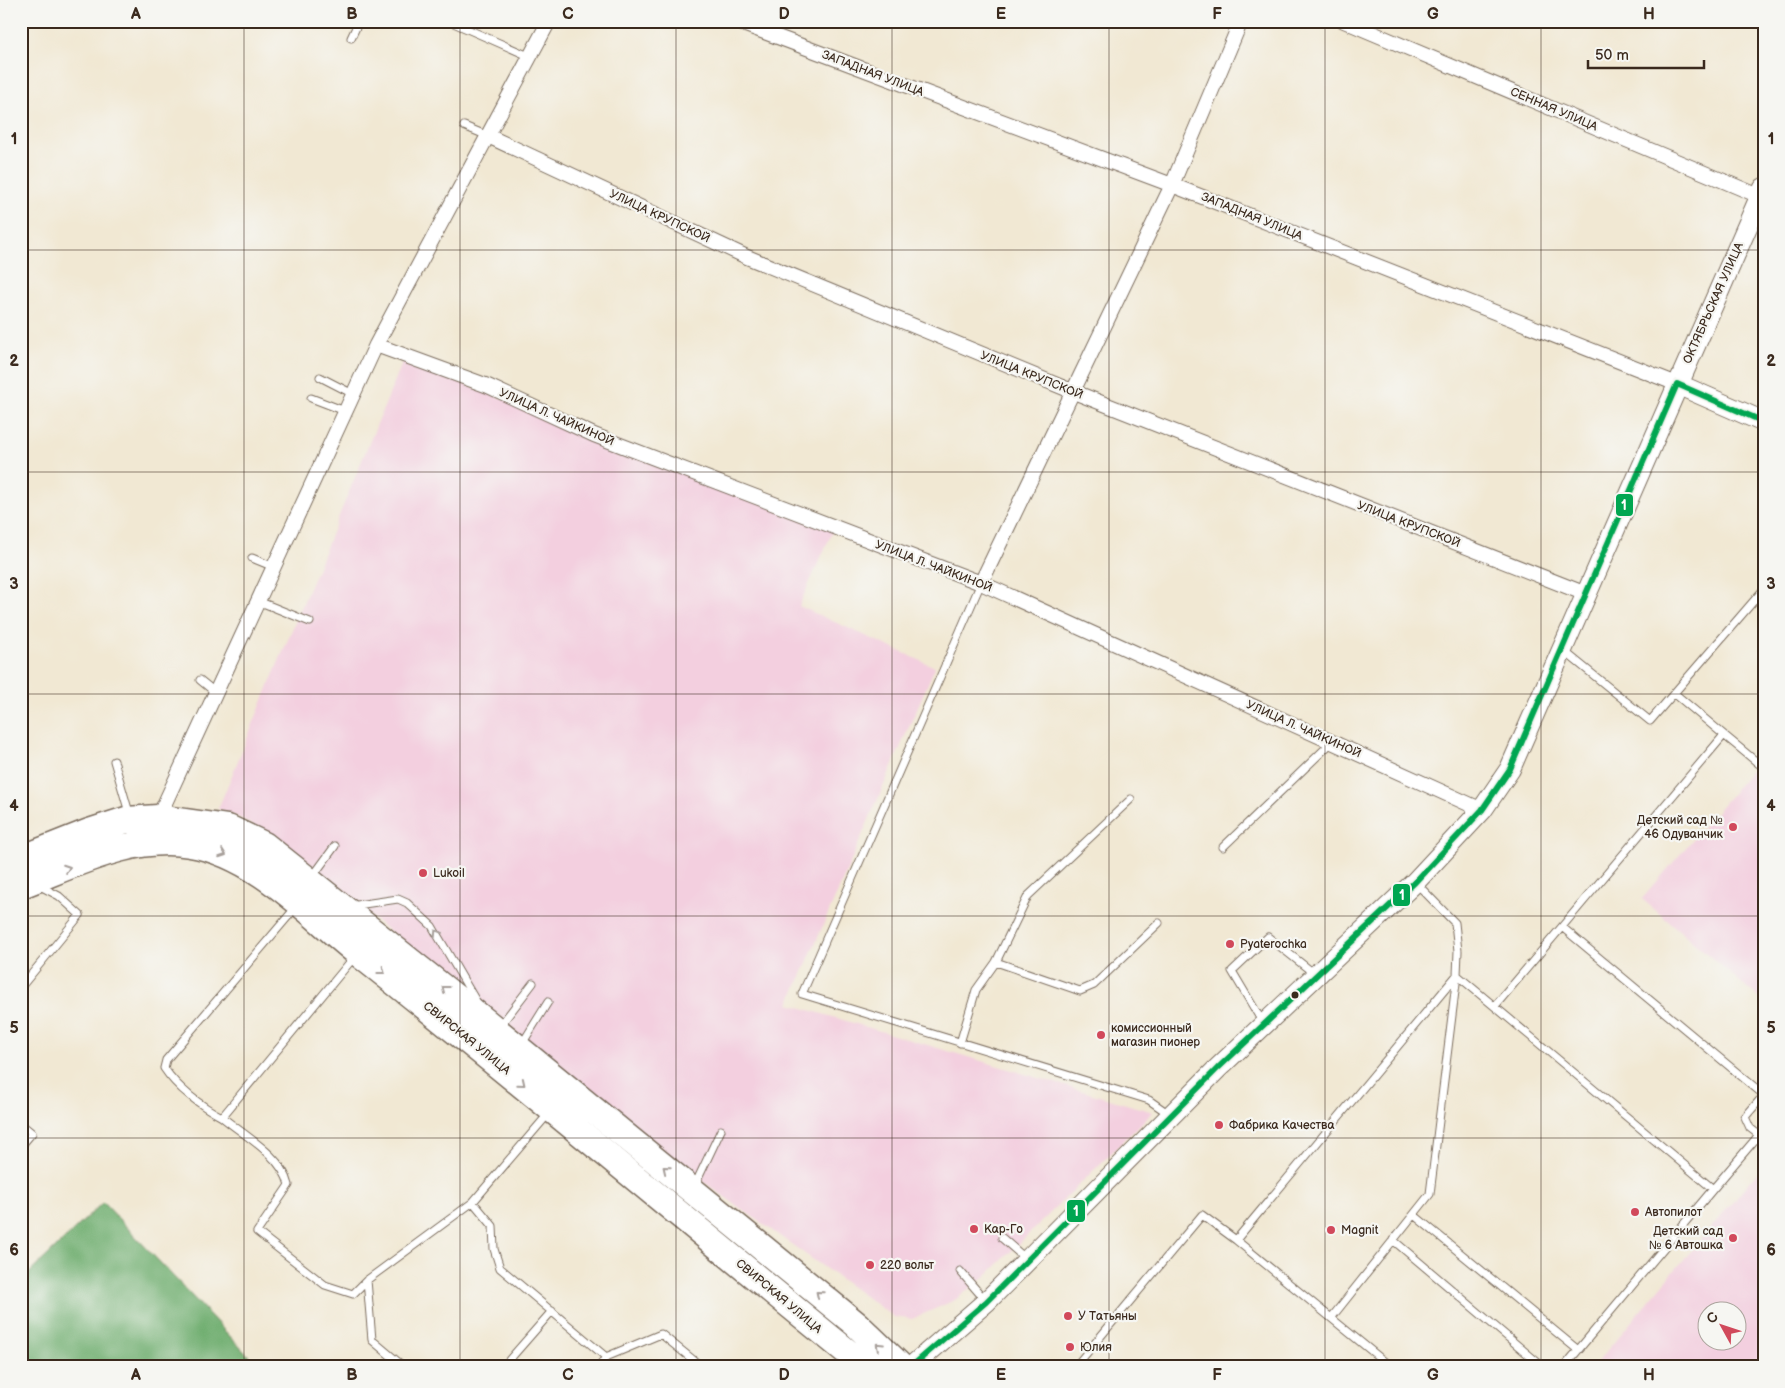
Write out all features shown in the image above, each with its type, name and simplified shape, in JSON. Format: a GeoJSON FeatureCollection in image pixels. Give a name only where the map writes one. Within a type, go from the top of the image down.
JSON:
{"type":"FeatureCollection","features":[{"type":"Feature","properties":{"kind":"highway","name":"СВИРСКАЯ УЛИЦА"},"geometry":{"type":"LineString","coordinates":[[24,868],[89,832],[131,820],[158,818],[228,828],[264,845],[358,953],[416,996],[866,1367]]}},
{"type":"Feature","properties":{"kind":"highway","name":"СВИРСКАЯ УЛИЦА"},"geometry":{"type":"LineString","coordinates":[[24,868],[154,842],[191,844],[228,854],[263,875],[343,910],[492,1026],[693,1190],[857,1325],[901,1367]]}},
{"type":"Feature","properties":{"kind":"main road","name":"ОКТЯБРЬСКАЯ УЛИЦА"},"geometry":{"type":"LineString","coordinates":[[911,1367],[986,1302],[1264,1024],[1415,882],[1482,810],[1510,769],[1676,384],[1763,194]]}},
{"type":"Feature","properties":{"kind":"main road","name":"ЗАПАДНАЯ УЛИЦА"},"geometry":{"type":"LineString","coordinates":[[1676,384],[1764,422]]}},
{"type":"Feature","properties":{"kind":"street"},"geometry":{"type":"LineString","coordinates":[[158,818],[376,344],[532,57],[549,21]]}},
{"type":"Feature","properties":{"kind":"street","name":"ЗАПАДНАЯ УЛИЦА"},"geometry":{"type":"LineString","coordinates":[[736,21],[1172,185],[1676,384]]}},
{"type":"Feature","properties":{"kind":"street"},"geometry":{"type":"LineString","coordinates":[[981,584],[1172,185],[1241,21]]}},
{"type":"Feature","properties":{"kind":"street","name":"СЕННАЯ УЛИЦА"},"geometry":{"type":"LineString","coordinates":[[1344,21],[1763,194]]}},
{"type":"Feature","properties":{"kind":"street","name":"УЛИЦА КРУПСКОЙ"},"geometry":{"type":"LineString","coordinates":[[488,136],[747,257],[1074,392],[1586,594]]}},
{"type":"Feature","properties":{"kind":"street","name":"УЛИЦА Л. ЧАЙКИНОЙ"},"geometry":{"type":"LineString","coordinates":[[376,344],[488,386],[594,436],[981,584],[1482,810]]}},
{"type":"Feature","properties":{"kind":"lane"},"geometry":{"type":"LineString","coordinates":[[351,38],[359,21]]}},
{"type":"Feature","properties":{"kind":"lane"},"geometry":{"type":"LineString","coordinates":[[449,21],[532,57]]}},
{"type":"Feature","properties":{"kind":"lane"},"geometry":{"type":"LineString","coordinates":[[464,126],[488,136]]}},
{"type":"Feature","properties":{"kind":"lane"},"geometry":{"type":"LineString","coordinates":[[320,377],[353,394]]}},
{"type":"Feature","properties":{"kind":"lane"},"geometry":{"type":"LineString","coordinates":[[311,398],[345,411]]}},
{"type":"Feature","properties":{"kind":"lane"},"geometry":{"type":"LineString","coordinates":[[252,558],[274,567]]}},
{"type":"Feature","properties":{"kind":"lane"},"geometry":{"type":"LineString","coordinates":[[981,584],[802,994],[1149,1100],[1171,1116]]}},
{"type":"Feature","properties":{"kind":"lane"},"geometry":{"type":"LineString","coordinates":[[1562,650],[1650,721],[1764,589]]}},
{"type":"Feature","properties":{"kind":"lane"},"geometry":{"type":"LineString","coordinates":[[258,601],[310,622]]}},
{"type":"Feature","properties":{"kind":"lane"},"geometry":{"type":"LineString","coordinates":[[200,680],[216,693]]}},
{"type":"Feature","properties":{"kind":"lane"},"geometry":{"type":"LineString","coordinates":[[1674,693],[1764,768]]}},
{"type":"Feature","properties":{"kind":"lane"},"geometry":{"type":"LineString","coordinates":[[1495,1006],[1724,735]]}},
{"type":"Feature","properties":{"kind":"lane"},"geometry":{"type":"LineString","coordinates":[[1223,847],[1332,742]]}},
{"type":"Feature","properties":{"kind":"lane"},"geometry":{"type":"LineString","coordinates":[[114,761],[131,820]]}},
{"type":"Feature","properties":{"kind":"lane"},"geometry":{"type":"LineString","coordinates":[[960,1042],[976,990],[996,962],[1028,896],[1131,799]]}},
{"type":"Feature","properties":{"kind":"lane"},"geometry":{"type":"LineString","coordinates":[[335,846],[304,892],[166,1060],[164,1068],[171,1080],[211,1112],[222,1117],[274,1159],[286,1173],[290,1186],[257,1232],[325,1285],[353,1294],[367,1280],[473,1202],[553,1108]]}},
{"type":"Feature","properties":{"kind":"lane"},"geometry":{"type":"LineString","coordinates":[[21,987],[80,915],[24,868]]}},
{"type":"Feature","properties":{"kind":"lane"},"geometry":{"type":"LineString","coordinates":[[1332,1317],[1430,1194],[1457,975],[1458,951],[1455,923],[1415,882]]}},
{"type":"Feature","properties":{"kind":"lane"},"geometry":{"type":"LineString","coordinates":[[343,910],[354,904],[382,900],[398,899],[407,903],[432,926],[492,1026],[533,982]]}},
{"type":"Feature","properties":{"kind":"lane"},"geometry":{"type":"LineString","coordinates":[[996,962],[1080,991],[1094,986],[1159,923]]}},
{"type":"Feature","properties":{"kind":"lane"},"geometry":{"type":"LineString","coordinates":[[1562,927],[1764,1095],[1745,1117],[1750,1128],[1761,1137],[1712,1189],[1564,1367]]}},
{"type":"Feature","properties":{"kind":"lane"},"geometry":{"type":"LineString","coordinates":[[1264,1024],[1232,972],[1268,937],[1316,975]]}},
{"type":"Feature","properties":{"kind":"lane"},"geometry":{"type":"LineString","coordinates":[[222,1117],[358,953]]}},
{"type":"Feature","properties":{"kind":"lane"},"geometry":{"type":"LineString","coordinates":[[1457,975],[1712,1189]]}},
{"type":"Feature","properties":{"kind":"lane"},"geometry":{"type":"LineString","coordinates":[[1236,1240],[1457,975]]}},
{"type":"Feature","properties":{"kind":"lane"},"geometry":{"type":"LineString","coordinates":[[519,1048],[548,1002]]}},
{"type":"Feature","properties":{"kind":"lane"},"geometry":{"type":"LineString","coordinates":[[21,1124],[32,1133],[21,1146]]}},
{"type":"Feature","properties":{"kind":"lane"},"geometry":{"type":"LineString","coordinates":[[693,1190],[721,1130]]}},
{"type":"Feature","properties":{"kind":"lane"},"geometry":{"type":"LineString","coordinates":[[473,1202],[493,1226],[494,1249],[500,1268],[606,1357]]}},
{"type":"Feature","properties":{"kind":"lane"},"geometry":{"type":"LineString","coordinates":[[1075,1367],[1202,1215],[1332,1317],[1391,1367]]}},
{"type":"Feature","properties":{"kind":"lane"},"geometry":{"type":"LineString","coordinates":[[1414,1215],[1578,1350]]}},
{"type":"Feature","properties":{"kind":"lane"},"geometry":{"type":"LineString","coordinates":[[1002,1238],[1028,1261]]}},
{"type":"Feature","properties":{"kind":"lane"},"geometry":{"type":"LineString","coordinates":[[1393,1240],[1543,1367]]}},
{"type":"Feature","properties":{"kind":"lane"},"geometry":{"type":"LineString","coordinates":[[960,1271],[986,1302]]}},
{"type":"Feature","properties":{"kind":"lane"},"geometry":{"type":"LineString","coordinates":[[367,1280],[372,1340],[404,1367]]}},
{"type":"Feature","properties":{"kind":"lane"},"geometry":{"type":"LineString","coordinates":[[503,1367],[552,1311]]}},
{"type":"Feature","properties":{"kind":"lane"},"geometry":{"type":"LineString","coordinates":[[599,1367],[606,1357],[661,1334],[702,1367]]}},
{"type":"Feature","properties":{"kind":"shaded area"},"geometry":{"type":"Polygon","coordinates":[[[403,361],[836,524],[799,606],[935,667],[789,1004],[1153,1112],[986,1276],[955,1300],[912,1319],[894,1317],[691,1173],[273,838],[244,820],[218,809],[403,361]]]}},
{"type":"Feature","properties":{"kind":"shaded area","name":"Детский сад № 46 Одуванчик"},"geometry":{"type":"Polygon","coordinates":[[[1764,756],[1764,1002],[1642,899],[1764,756]]]}},
{"type":"Feature","properties":{"kind":"shaded area","name":"Детский сад № 6 Автошка"},"geometry":{"type":"Polygon","coordinates":[[[1764,1165],[1764,1367],[1593,1367],[1764,1165]]]}},
{"type":"Feature","properties":{"kind":"green space"},"geometry":{"type":"Polygon","coordinates":[[[103,1202],[259,1367],[21,1367],[21,1281],[103,1202]]]}},
{"type":"Feature","properties":{"kind":"transit line","name":"1"},"geometry":{"type":"LineString","coordinates":[[911,1367],[986,1302],[1218,1068],[1415,882],[1482,810],[1510,769],[1677,384],[1764,422]]}},
{"type":"Feature","properties":{"kind":"place","name":"Детский сад № 46 Одуванчик"},"geometry":{"type":"Point","coordinates":[1733,827]}},
{"type":"Feature","properties":{"kind":"place","name":"Lukoil"},"geometry":{"type":"Point","coordinates":[423,873]}},
{"type":"Feature","properties":{"kind":"place","name":"Pyaterochka"},"geometry":{"type":"Point","coordinates":[1230,944]}},
{"type":"Feature","properties":{"kind":"place","name":"комиссионный магазин пионер"},"geometry":{"type":"Point","coordinates":[1101,1035]}},
{"type":"Feature","properties":{"kind":"place","name":"Фабрика Качества"},"geometry":{"type":"Point","coordinates":[1219,1125]}},
{"type":"Feature","properties":{"kind":"place","name":"Автопилот"},"geometry":{"type":"Point","coordinates":[1635,1212]}},
{"type":"Feature","properties":{"kind":"place","name":"Кар-Го"},"geometry":{"type":"Point","coordinates":[974,1229]}},
{"type":"Feature","properties":{"kind":"place","name":"Magnit"},"geometry":{"type":"Point","coordinates":[1331,1230]}},
{"type":"Feature","properties":{"kind":"place","name":"Детский сад № 6 Автошка"},"geometry":{"type":"Point","coordinates":[1733,1238]}},
{"type":"Feature","properties":{"kind":"place","name":"220 вольт"},"geometry":{"type":"Point","coordinates":[870,1265]}},
{"type":"Feature","properties":{"kind":"place","name":"У Татьяны"},"geometry":{"type":"Point","coordinates":[1068,1316]}},
{"type":"Feature","properties":{"kind":"place","name":"Юлия"},"geometry":{"type":"Point","coordinates":[1070,1347]}}]}
